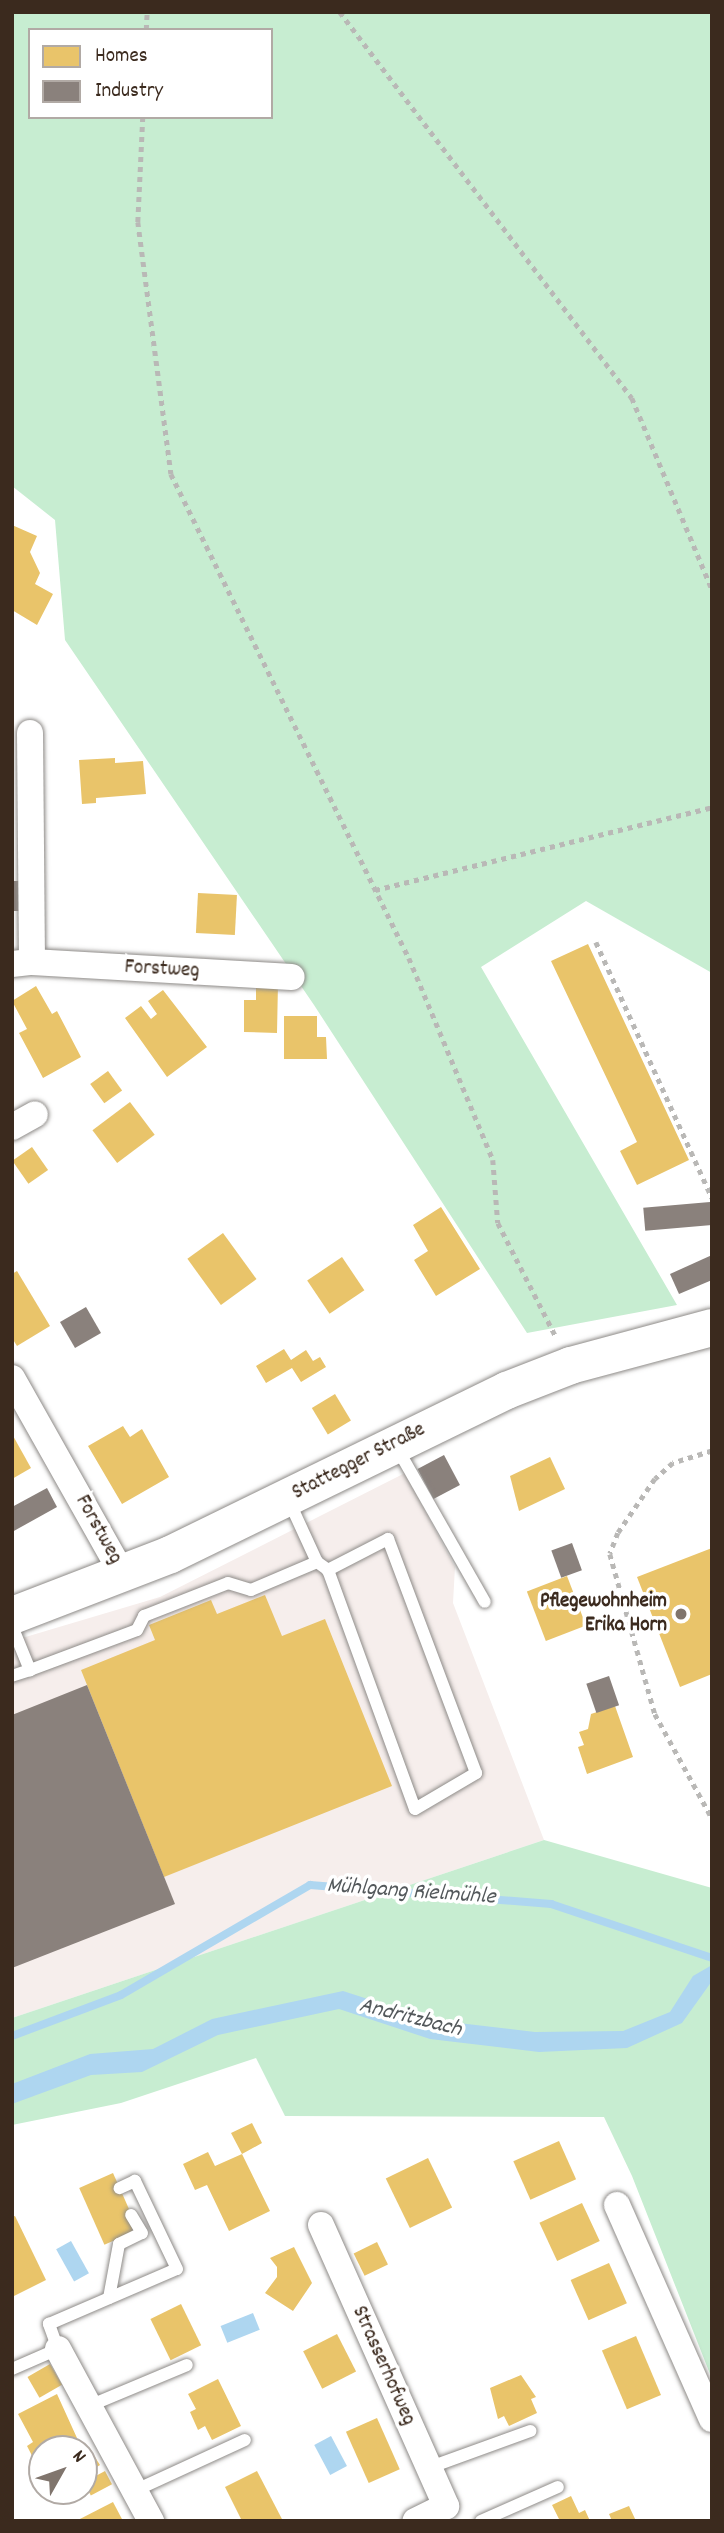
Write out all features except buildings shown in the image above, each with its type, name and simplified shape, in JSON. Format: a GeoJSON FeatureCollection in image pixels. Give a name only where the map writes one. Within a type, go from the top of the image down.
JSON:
{"type":"FeatureCollection","features":[{"type":"Feature","properties":{"kind":"main road","name":"Stattegger Straße"},"geometry":{"type":"LineString","coordinates":[[12,1615],[122,1573],[288,1499],[466,1407],[570,1365],[712,1327]]}},
{"type":"Feature","properties":{"kind":"street","name":"Forstweg"},"geometry":{"type":"LineString","coordinates":[[30,733],[22,963],[292,977]]}},
{"type":"Feature","properties":{"kind":"street","name":"Forstweg"},"geometry":{"type":"LineString","coordinates":[[12,1378],[122,1573]]}},
{"type":"Feature","properties":{"kind":"street"},"geometry":{"type":"LineString","coordinates":[[617,2205],[712,2419]]}},
{"type":"Feature","properties":{"kind":"street","name":"Strasserhofweg"},"geometry":{"type":"LineString","coordinates":[[321,2225],[449,2514],[415,2521]]}},
{"type":"Feature","properties":{"kind":"street"},"geometry":{"type":"LineString","coordinates":[[58,2348],[151,2521]]}},
{"type":"Feature","properties":{"kind":"lane"},"geometry":{"type":"LineString","coordinates":[[395,1444],[485,1602]]}},
{"type":"Feature","properties":{"kind":"lane"},"geometry":{"type":"LineString","coordinates":[[288,1499],[317,1562],[328,1570],[415,1809],[476,1773],[388,1539],[328,1570]]}},
{"type":"Feature","properties":{"kind":"lane"},"geometry":{"type":"LineString","coordinates":[[12,1676],[137,1630],[144,1616],[228,1583],[251,1590],[317,1562]]}},
{"type":"Feature","properties":{"kind":"lane"},"geometry":{"type":"LineString","coordinates":[[12,1626],[30,1670]]}},
{"type":"Feature","properties":{"kind":"lane"},"geometry":{"type":"LineString","coordinates":[[12,2369],[58,2348],[49,2324],[177,2269],[135,2181],[120,2189]]}},
{"type":"Feature","properties":{"kind":"lane"},"geometry":{"type":"LineString","coordinates":[[110,2298],[119,2244],[142,2234],[131,2215]]}},
{"type":"Feature","properties":{"kind":"lane"},"geometry":{"type":"LineString","coordinates":[[89,2406],[187,2365]]}},
{"type":"Feature","properties":{"kind":"lane"},"geometry":{"type":"LineString","coordinates":[[428,2468],[530,2431]]}},
{"type":"Feature","properties":{"kind":"lane"},"geometry":{"type":"LineString","coordinates":[[134,2491],[245,2440]]}},
{"type":"Feature","properties":{"kind":"lane"},"geometry":{"type":"LineString","coordinates":[[481,2521],[558,2487]]}},
{"type":"Feature","properties":{"kind":"path"},"geometry":{"type":"LineString","coordinates":[[340,12],[632,398],[712,589]]}},
{"type":"Feature","properties":{"kind":"path"},"geometry":{"type":"LineString","coordinates":[[142,119],[138,222],[171,474],[409,958],[493,1160],[498,1223],[570,1365]]}},
{"type":"Feature","properties":{"kind":"path"},"geometry":{"type":"LineString","coordinates":[[375,890],[712,807]]}},
{"type":"Feature","properties":{"kind":"path"},"geometry":{"type":"LineString","coordinates":[[596,942],[712,1198]]}},
{"type":"Feature","properties":{"kind":"path"},"geometry":{"type":"LineString","coordinates":[[712,1451],[673,1463],[655,1479],[618,1533],[610,1554],[655,1714],[712,1818]]}},
{"type":"Feature","properties":{"kind":"shaded area"},"geometry":{"type":"Polygon","coordinates":[[[405,1473],[455,1567],[453,1603],[544,1840],[12,2018],[12,1641],[160,1597],[405,1473]]]}},
{"type":"Feature","properties":{"kind":"green space"},"geometry":{"type":"Polygon","coordinates":[[[12,12],[712,12],[712,973],[586,901],[481,967],[677,1305],[527,1333],[314,1005],[65,640],[55,520],[12,486],[12,12]]]}},
{"type":"Feature","properties":{"kind":"green space"},"geometry":{"type":"Polygon","coordinates":[[[544,1840],[712,1888],[712,2379],[632,2176],[604,2117],[285,2116],[256,2058],[121,2103],[12,2125],[12,2018],[544,1840]]]}},
{"type":"Feature","properties":{"kind":"water","name":"Andritzbach"},"geometry":{"type":"Polygon","coordinates":[[[712,1965],[712,1981],[682,2023],[627,2048],[539,2052],[430,2039],[339,2009],[218,2035],[142,2072],[91,2075],[12,2104],[12,2084],[90,2054],[153,2049],[212,2019],[343,1991],[433,2020],[535,2032],[623,2031],[670,2012],[693,1976],[712,1965]]]}},
{"type":"Feature","properties":{"kind":"water"},"geometry":{"type":"Polygon","coordinates":[[[71,2241],[89,2273],[74,2282],[56,2249],[71,2241]]]}},
{"type":"Feature","properties":{"kind":"water"},"geometry":{"type":"Polygon","coordinates":[[[253,2313],[260,2330],[227,2343],[221,2326],[253,2313]]]}},
{"type":"Feature","properties":{"kind":"water"},"geometry":{"type":"Polygon","coordinates":[[[331,2436],[347,2466],[330,2475],[314,2445],[331,2436]]]}},
{"type":"Feature","properties":{"kind":"waterway","name":"Mühlgang Rielmühle"},"geometry":{"type":"LineString","coordinates":[[12,2036],[121,1995],[310,1885],[551,1904],[712,1958]]}},
{"type":"Feature","properties":{"kind":"place","name":"Pflegewohnheim Erika Horn"},"geometry":{"type":"Point","coordinates":[681,1614]}}]}
